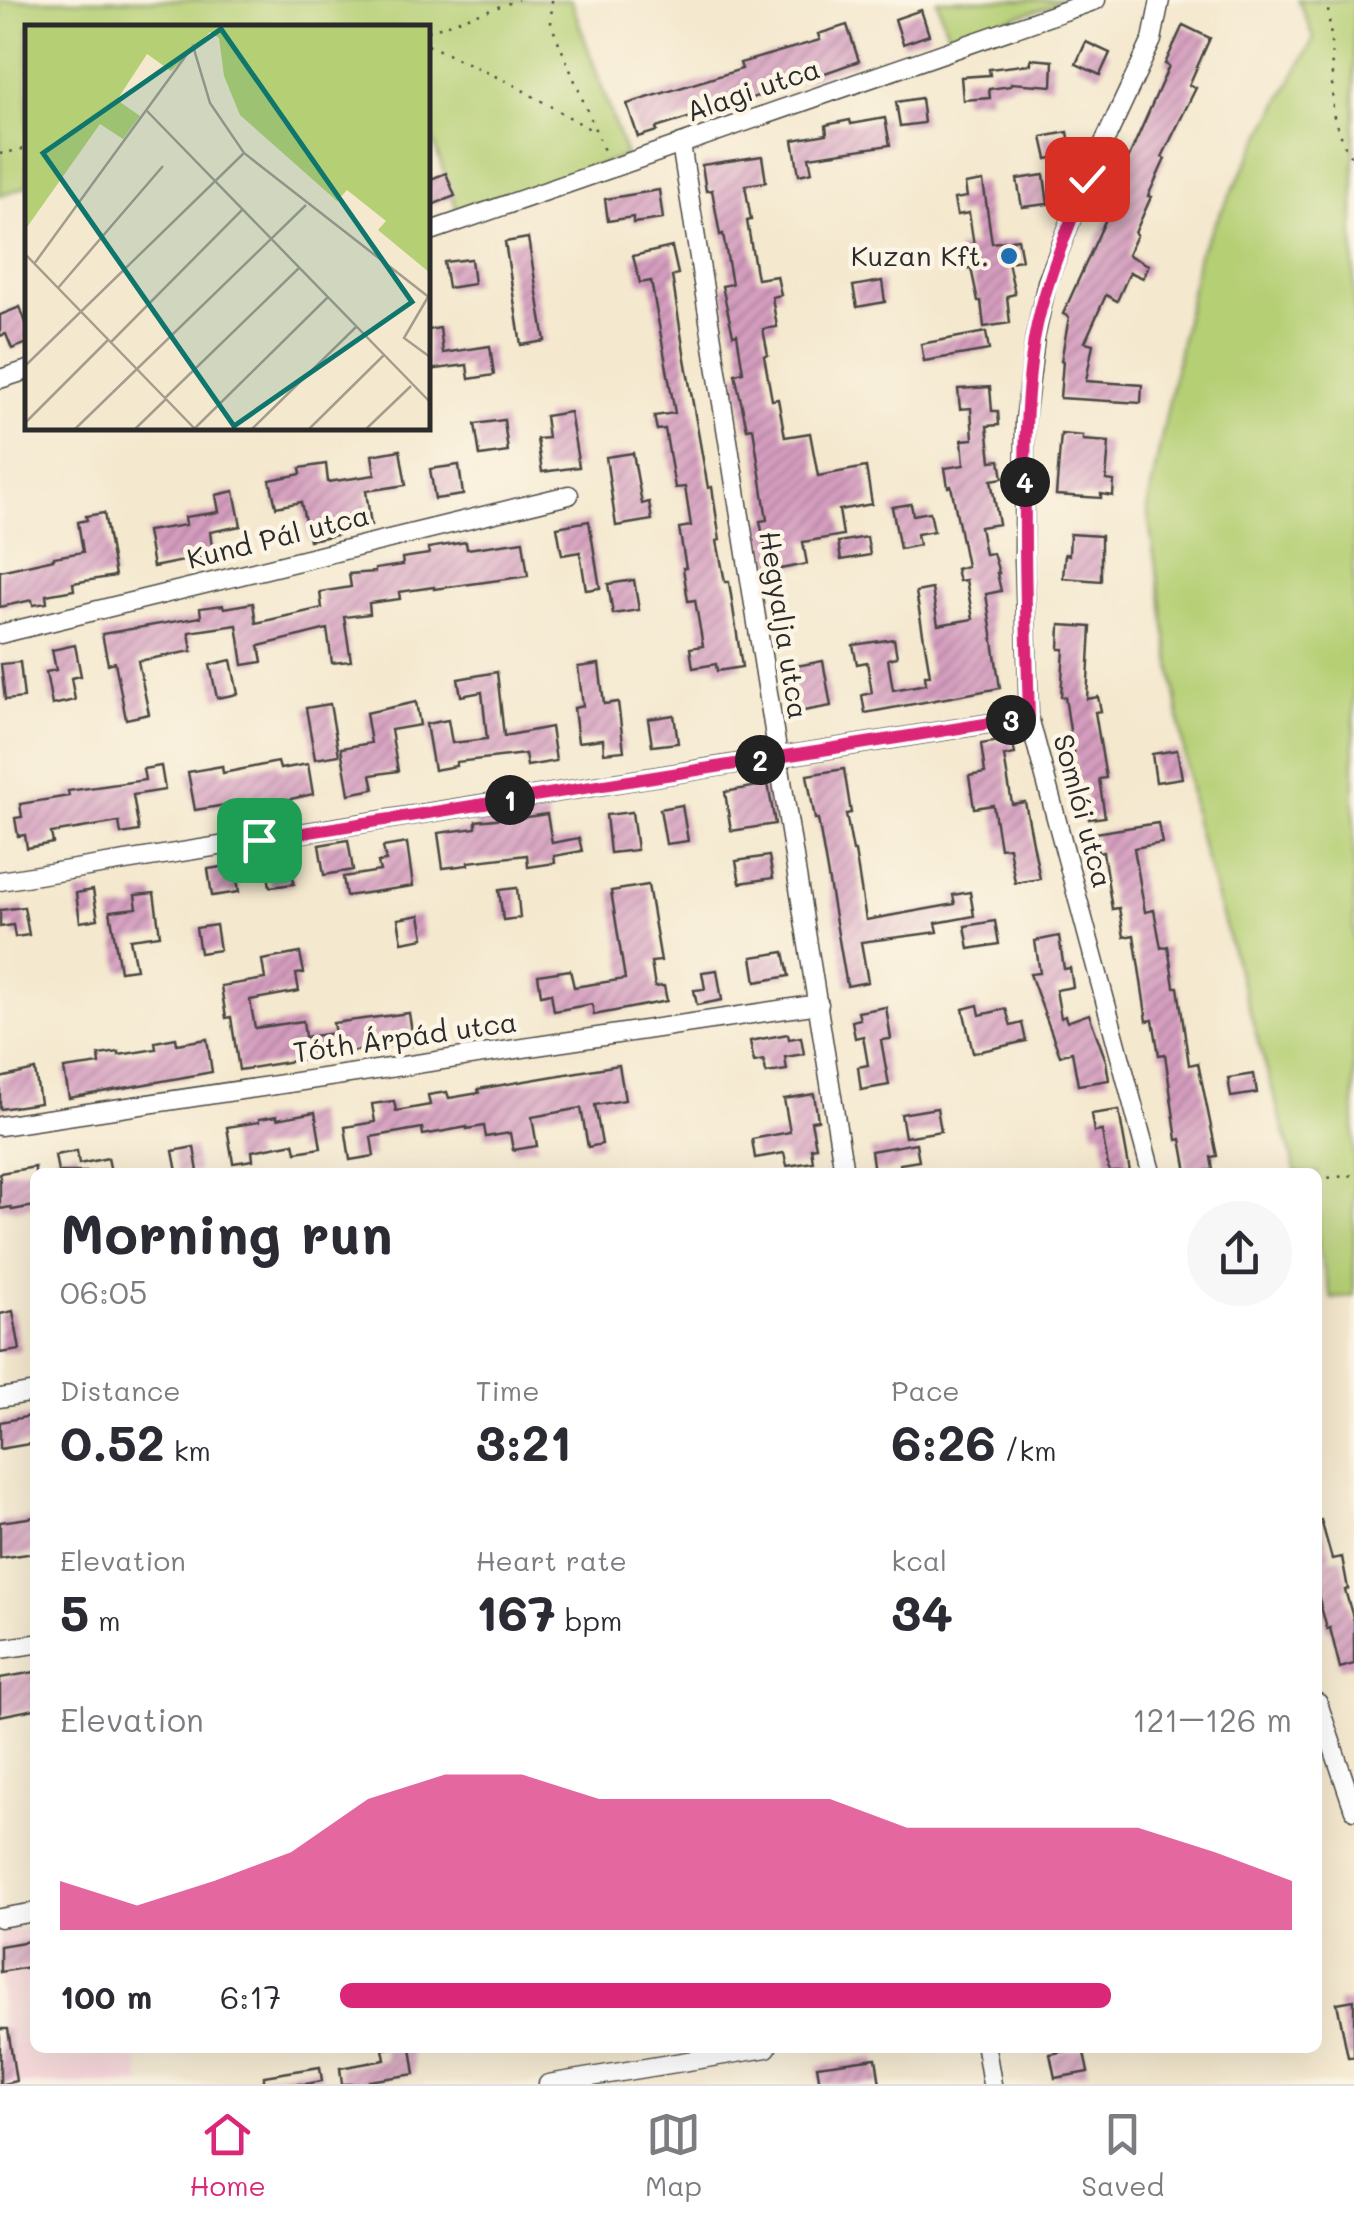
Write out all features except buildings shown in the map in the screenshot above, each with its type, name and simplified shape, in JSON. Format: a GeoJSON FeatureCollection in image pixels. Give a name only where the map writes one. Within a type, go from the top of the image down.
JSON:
{"type":"FeatureCollection","features":[{"type":"Feature","properties":{"kind":"street","name":"Alagi utca"},"geometry":{"type":"LineString","coordinates":[[430,231],[1096,0]]}},
{"type":"Feature","properties":{"kind":"street","name":"Somlói utca"},"geometry":{"type":"LineString","coordinates":[[1150,1168],[1029,717],[1024,557],[1026,421],[1034,338],[1047,282],[1087,179],[1152,40],[1160,0]]}},
{"type":"Feature","properties":{"kind":"street","name":"Hegyalja utca"},"geometry":{"type":"LineString","coordinates":[[680,144],[843,1168]]}},
{"type":"Feature","properties":{"kind":"street"},"geometry":{"type":"LineString","coordinates":[[0,379],[25,371]]}},
{"type":"Feature","properties":{"kind":"street","name":"Kund Pál utca"},"geometry":{"type":"LineString","coordinates":[[0,634],[569,495]]}},
{"type":"Feature","properties":{"kind":"street"},"geometry":{"type":"LineString","coordinates":[[0,881],[1029,717]]}},
{"type":"Feature","properties":{"kind":"street","name":"Tóth Árpád utca"},"geometry":{"type":"LineString","coordinates":[[0,1126],[818,1004]]}},
{"type":"Feature","properties":{"kind":"street"},"geometry":{"type":"LineString","coordinates":[[0,1398],[30,1393]]}},
{"type":"Feature","properties":{"kind":"street"},"geometry":{"type":"LineString","coordinates":[[0,1650],[30,1645]]}},
{"type":"Feature","properties":{"kind":"street"},"geometry":{"type":"LineString","coordinates":[[1322,1714],[1354,1810]]}},
{"type":"Feature","properties":{"kind":"street"},"geometry":{"type":"LineString","coordinates":[[0,1918],[30,1913]]}},
{"type":"Feature","properties":{"kind":"street"},"geometry":{"type":"LineString","coordinates":[[548,2084],[737,2053]]}},
{"type":"Feature","properties":{"kind":"street"},"geometry":{"type":"LineString","coordinates":[[987,2053],[992,2084]]}},
{"type":"Feature","properties":{"kind":"path"},"geometry":{"type":"LineString","coordinates":[[430,30],[518,0]]}},
{"type":"Feature","properties":{"kind":"path"},"geometry":{"type":"LineString","coordinates":[[552,0],[551,24],[612,168]]}},
{"type":"Feature","properties":{"kind":"path"},"geometry":{"type":"LineString","coordinates":[[1327,0],[1333,114],[1354,159]]}},
{"type":"Feature","properties":{"kind":"path"},"geometry":{"type":"LineString","coordinates":[[430,46],[512,84],[594,132]]}},
{"type":"Feature","properties":{"kind":"path"},"geometry":{"type":"LineString","coordinates":[[0,154],[25,149]]}},
{"type":"Feature","properties":{"kind":"path"},"geometry":{"type":"LineString","coordinates":[[1322,1178],[1354,1175]]}},
{"type":"Feature","properties":{"kind":"shaded area"},"geometry":{"type":"Polygon","coordinates":[[[30,1928],[30,2053],[136,2053],[142,2084],[0,2084],[0,1933],[30,1928]]]}},
{"type":"Feature","properties":{"kind":"green space"},"geometry":{"type":"Polygon","coordinates":[[[0,0],[571,0],[626,156],[458,213],[430,133],[430,25],[25,25],[25,187],[0,196],[0,0]]]}},
{"type":"Feature","properties":{"kind":"green space"},"geometry":{"type":"Polygon","coordinates":[[[937,0],[1068,0],[949,38],[937,0]]]}},
{"type":"Feature","properties":{"kind":"green space"},"geometry":{"type":"Polygon","coordinates":[[[1298,0],[1354,0],[1354,1295],[1332,1299],[1322,1263],[1322,1168],[1295,1168],[1195,822],[1147,509],[1199,253],[1314,38],[1298,0]]]}},
{"type":"Feature","properties":{"kind":"place","name":"Kuzan Kft."},"geometry":{"type":"Point","coordinates":[1009,256]}},
{"type":"Feature","properties":{"kind":"route"},"geometry":{"type":"LineString","coordinates":[[259,840],[1029,717],[1024,557],[1026,421],[1034,338],[1047,282],[1087,179]]}}]}
